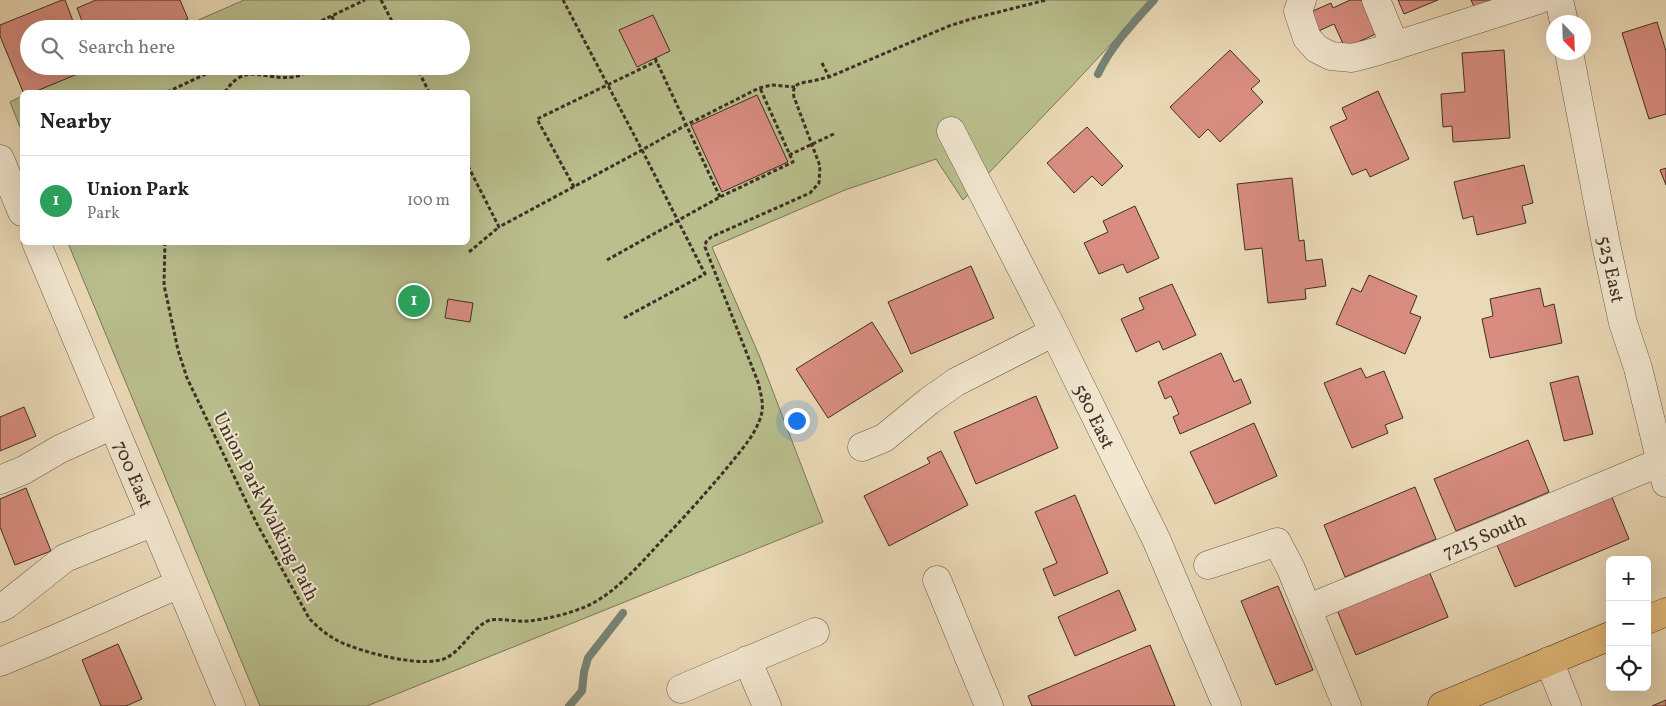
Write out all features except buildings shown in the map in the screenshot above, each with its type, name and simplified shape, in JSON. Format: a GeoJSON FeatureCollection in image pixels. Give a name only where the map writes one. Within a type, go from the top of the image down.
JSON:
{"type":"FeatureCollection","features":[{"type":"Feature","properties":{"kind":"main road"},"geometry":{"type":"LineString","coordinates":[[1651,618],[1666,612]]}},
{"type":"Feature","properties":{"kind":"main road"},"geometry":{"type":"LineString","coordinates":[[1442,706],[1606,638]]}},
{"type":"Feature","properties":{"kind":"street"},"geometry":{"type":"LineString","coordinates":[[1302,0],[1298,11],[1307,38],[1317,49],[1331,56],[1352,58],[1538,0]]}},
{"type":"Feature","properties":{"kind":"street"},"geometry":{"type":"LineString","coordinates":[[1376,0],[1395,46]]}},
{"type":"Feature","properties":{"kind":"street"},"geometry":{"type":"LineString","coordinates":[[1559,0],[1562,15]]}},
{"type":"Feature","properties":{"kind":"street","name":"525 East"},"geometry":{"type":"LineString","coordinates":[[1571,60],[1623,323],[1638,368],[1663,473]]}},
{"type":"Feature","properties":{"kind":"street","name":"580 East"},"geometry":{"type":"LineString","coordinates":[[951,131],[1054,332],[1156,539],[1227,706]]}},
{"type":"Feature","properties":{"kind":"street"},"geometry":{"type":"LineString","coordinates":[[0,159],[20,207]]}},
{"type":"Feature","properties":{"kind":"street","name":"700 East"},"geometry":{"type":"LineString","coordinates":[[37,245],[231,706]]}},
{"type":"Feature","properties":{"kind":"street"},"geometry":{"type":"LineString","coordinates":[[862,447],[884,438],[956,382],[1054,332]]}},
{"type":"Feature","properties":{"kind":"street"},"geometry":{"type":"LineString","coordinates":[[0,480],[24,470],[60,449],[113,425]]}},
{"type":"Feature","properties":{"kind":"street","name":"7215 South"},"geometry":{"type":"LineString","coordinates":[[1307,609],[1663,473]]}},
{"type":"Feature","properties":{"kind":"street"},"geometry":{"type":"LineString","coordinates":[[0,608],[65,558],[154,522]]}},
{"type":"Feature","properties":{"kind":"street"},"geometry":{"type":"LineString","coordinates":[[1208,565],[1277,542],[1291,569],[1347,706]]}},
{"type":"Feature","properties":{"kind":"street"},"geometry":{"type":"LineString","coordinates":[[937,580],[989,706]]}},
{"type":"Feature","properties":{"kind":"street"},"geometry":{"type":"LineString","coordinates":[[0,662],[179,584]]}},
{"type":"Feature","properties":{"kind":"street"},"geometry":{"type":"LineString","coordinates":[[681,688],[815,632]]}},
{"type":"Feature","properties":{"kind":"street"},"geometry":{"type":"LineString","coordinates":[[747,660],[767,706]]}},
{"type":"Feature","properties":{"kind":"street"},"geometry":{"type":"LineString","coordinates":[[1549,661],[1567,706]]}},
{"type":"Feature","properties":{"kind":"path"},"geometry":{"type":"LineString","coordinates":[[323,20],[365,0]]}},
{"type":"Feature","properties":{"kind":"path"},"geometry":{"type":"LineString","coordinates":[[381,0],[391,20]]}},
{"type":"Feature","properties":{"kind":"path"},"geometry":{"type":"LineString","coordinates":[[563,0],[705,274],[624,318]]}},
{"type":"Feature","properties":{"kind":"path"},"geometry":{"type":"LineString","coordinates":[[469,252],[499,227],[686,125],[760,88],[772,85],[795,87],[803,82],[810,82],[829,76],[949,26],[1046,0]]}},
{"type":"Feature","properties":{"kind":"path"},"geometry":{"type":"LineString","coordinates":[[332,16],[333,20]]}},
{"type":"Feature","properties":{"kind":"path"},"geometry":{"type":"LineString","coordinates":[[574,187],[537,119],[656,60],[720,197]]}},
{"type":"Feature","properties":{"kind":"path"},"geometry":{"type":"LineString","coordinates":[[822,63],[829,76]]}},
{"type":"Feature","properties":{"kind":"path"},"geometry":{"type":"LineString","coordinates":[[171,90],[204,75]]}},
{"type":"Feature","properties":{"kind":"path"},"geometry":{"type":"LineString","coordinates":[[227,90],[242,75]]}},
{"type":"Feature","properties":{"kind":"path"},"geometry":{"type":"LineString","coordinates":[[259,75],[282,78],[298,75]]}},
{"type":"Feature","properties":{"kind":"path"},"geometry":{"type":"LineString","coordinates":[[420,75],[428,90]]}},
{"type":"Feature","properties":{"kind":"path","name":"Union Park Walking Path"},"geometry":{"type":"LineString","coordinates":[[165,245],[164,285],[178,350],[187,378],[256,522],[309,618],[316,626],[339,641],[377,654],[399,659],[422,663],[434,662],[452,654],[481,625],[493,619],[527,621],[551,617],[587,606],[600,599],[617,586],[686,515],[714,484],[750,438],[761,417],[764,403],[758,382],[705,247],[706,242],[711,237],[815,189],[819,183],[820,166],[794,98],[793,91],[795,87]]}},
{"type":"Feature","properties":{"kind":"path"},"geometry":{"type":"LineString","coordinates":[[607,260],[720,197],[793,162],[760,88]]}},
{"type":"Feature","properties":{"kind":"path"},"geometry":{"type":"LineString","coordinates":[[790,155],[836,133]]}},
{"type":"Feature","properties":{"kind":"path"},"geometry":{"type":"LineString","coordinates":[[470,170],[499,227]]}},
{"type":"Feature","properties":{"kind":"green space"},"geometry":{"type":"Polygon","coordinates":[[[244,0],[1152,0],[963,200],[936,159],[845,190],[712,247],[759,355],[823,522],[367,706],[260,706],[69,245],[470,245],[470,90],[36,90],[70,75],[470,75],[470,20],[198,20],[244,0]]]}},
{"type":"Feature","properties":{"kind":"green space"},"geometry":{"type":"Polygon","coordinates":[[[20,97],[20,127],[10,102],[20,97]]]}},
{"type":"Feature","properties":{"kind":"waterway"},"geometry":{"type":"LineString","coordinates":[[1098,74],[1116,44],[1154,0]]}},
{"type":"Feature","properties":{"kind":"waterway"},"geometry":{"type":"LineString","coordinates":[[569,706],[582,691],[588,658],[623,613]]}},
{"type":"Feature","properties":{"kind":"place","name":"Union Park"},"geometry":{"type":"Point","coordinates":[414,301]}}]}
